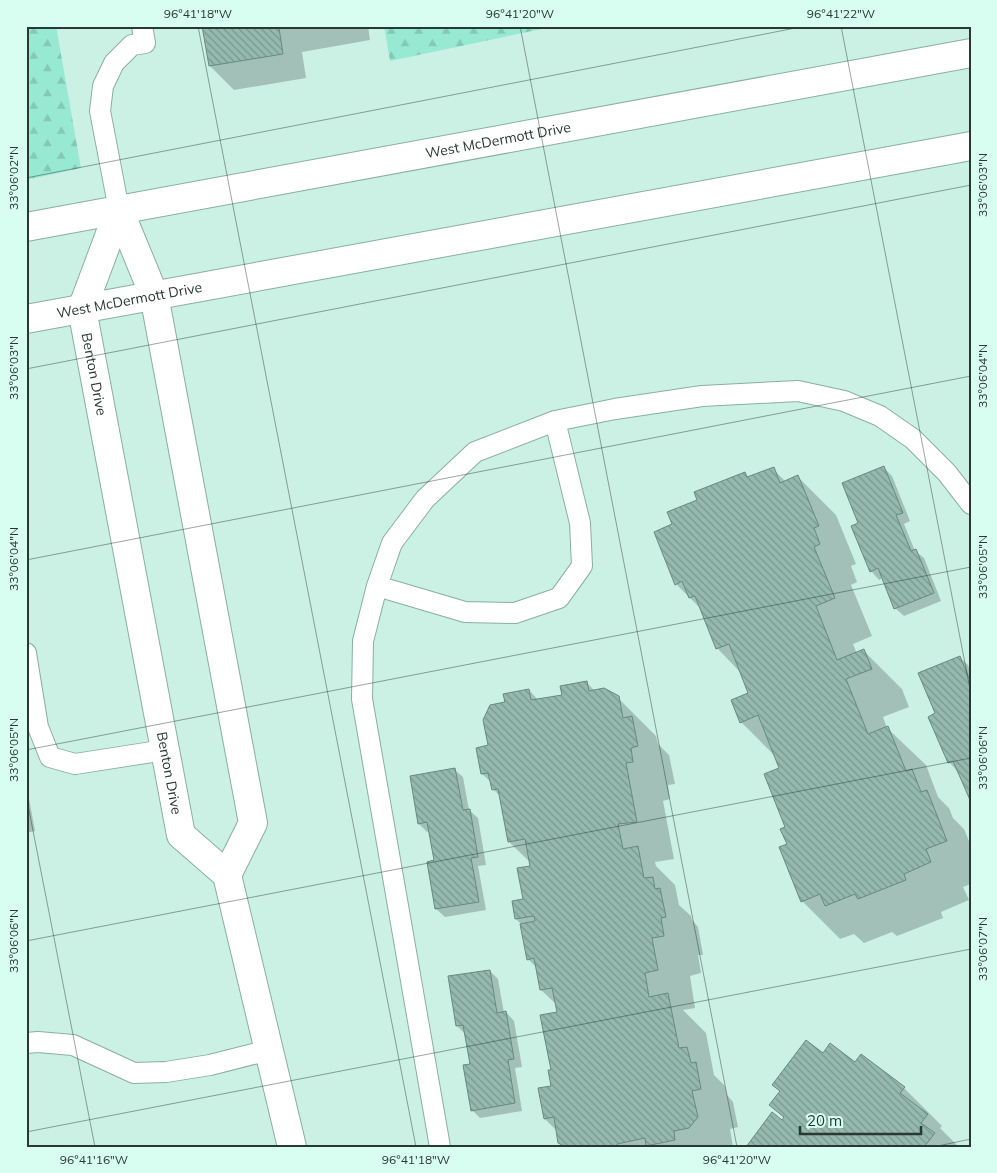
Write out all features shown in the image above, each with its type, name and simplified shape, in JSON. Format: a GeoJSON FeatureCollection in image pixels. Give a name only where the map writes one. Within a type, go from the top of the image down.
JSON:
{"type":"FeatureCollection","features":[{"type":"Feature","properties":{"kind":"main road","name":"West McDermott Drive"},"geometry":{"type":"LineString","coordinates":[[26,227],[971,53]]}},
{"type":"Feature","properties":{"kind":"main road","name":"West McDermott Drive"},"geometry":{"type":"LineString","coordinates":[[26,319],[961,148]]}},
{"type":"Feature","properties":{"kind":"main road"},"geometry":{"type":"LineString","coordinates":[[119,210],[154,295],[254,823],[227,875],[292,1147]]}},
{"type":"Feature","properties":{"kind":"main road"},"geometry":{"type":"LineString","coordinates":[[82,309],[119,210]]}},
{"type":"Feature","properties":{"kind":"main road","name":"Benton Drive"},"geometry":{"type":"LineString","coordinates":[[82,309],[181,835],[227,875]]}},
{"type":"Feature","properties":{"kind":"lane"},"geometry":{"type":"LineString","coordinates":[[119,210],[100,112],[103,86],[114,63],[132,45],[145,43],[142,26]]}},
{"type":"Feature","properties":{"kind":"lane"},"geometry":{"type":"LineString","coordinates":[[440,1147],[362,699],[363,641],[377,586],[392,543],[425,498],[475,452],[555,421],[615,409],[702,396],[798,391],[844,400],[880,416],[920,446],[947,472],[971,504]]}},
{"type":"Feature","properties":{"kind":"lane"},"geometry":{"type":"LineString","coordinates":[[377,586],[465,612],[515,613],[558,598],[582,566],[580,523],[555,421]]}},
{"type":"Feature","properties":{"kind":"lane"},"geometry":{"type":"LineString","coordinates":[[26,653],[38,727],[50,758],[75,764],[165,750]]}},
{"type":"Feature","properties":{"kind":"lane"},"geometry":{"type":"LineString","coordinates":[[26,1043],[38,1042],[73,1045],[134,1073],[175,1071],[269,1050]]}},
{"type":"Feature","properties":{"kind":"green space"},"geometry":{"type":"Polygon","coordinates":[[[26,26],[56,26],[81,168],[26,180],[26,26]]]}},
{"type":"Feature","properties":{"kind":"green space"},"geometry":{"type":"Polygon","coordinates":[[[384,26],[556,26],[390,61],[384,26]]]}},
{"type":"Feature","properties":{"kind":"building"},"geometry":{"type":"Polygon","coordinates":[[[202,26],[289,26],[279,28],[283,54],[209,66],[202,26]]]}},
{"type":"Feature","properties":{"kind":"building"},"geometry":{"type":"Polygon","coordinates":[[[884,466],[903,513],[896,515],[911,551],[916,549],[934,593],[894,609],[878,568],[870,572],[851,526],[858,523],[842,483],[884,466]]]}},
{"type":"Feature","properties":{"kind":"building"},"geometry":{"type":"Polygon","coordinates":[[[774,467],[780,483],[798,475],[819,526],[814,528],[820,544],[814,547],[835,598],[816,606],[837,660],[864,649],[872,669],[846,679],[868,734],[888,726],[906,771],[912,769],[921,792],[927,790],[947,841],[926,849],[931,862],[904,874],[906,880],[858,899],[855,894],[825,906],[820,894],[801,902],[779,847],[787,844],[780,829],[785,827],[764,774],[779,768],[758,715],[740,723],[731,700],[748,693],[729,644],[716,649],[695,596],[689,598],[682,581],[675,585],[654,532],[672,524],[667,512],[697,500],[694,492],[745,472],[747,477],[774,467]]]}},
{"type":"Feature","properties":{"kind":"building"},"geometry":{"type":"Polygon","coordinates":[[[960,656],[971,683],[970,800],[953,761],[948,763],[928,717],[935,713],[918,673],[960,656]]]}},
{"type":"Feature","properties":{"kind":"building"},"geometry":{"type":"Polygon","coordinates":[[[587,681],[589,691],[604,688],[619,696],[623,718],[632,716],[638,746],[631,748],[633,762],[626,763],[637,822],[618,824],[623,849],[638,846],[644,878],[653,877],[655,889],[660,888],[666,917],[661,918],[664,936],[652,938],[658,970],[645,973],[649,997],[668,993],[679,1048],[687,1047],[691,1063],[696,1062],[701,1089],[692,1091],[698,1117],[689,1128],[674,1131],[675,1140],[646,1146],[645,1138],[617,1144],[617,1147],[566,1147],[558,1143],[554,1117],[544,1119],[538,1088],[551,1086],[548,1070],[551,1070],[540,1015],[557,1012],[552,988],[540,990],[534,958],[527,960],[520,924],[535,921],[534,916],[515,919],[512,901],[523,899],[517,868],[530,866],[525,839],[508,842],[498,789],[492,790],[488,773],[481,774],[476,748],[488,745],[483,720],[490,705],[505,702],[503,694],[529,689],[531,700],[562,695],[560,686],[587,681]]]}},
{"type":"Feature","properties":{"kind":"building"},"geometry":{"type":"Polygon","coordinates":[[[455,768],[463,810],[470,809],[478,857],[471,858],[479,902],[435,909],[427,862],[434,860],[427,822],[418,824],[410,776],[455,768]]]}},
{"type":"Feature","properties":{"kind":"building"},"geometry":{"type":"Polygon","coordinates":[[[490,970],[497,1013],[506,1011],[514,1059],[508,1060],[515,1103],[471,1111],[463,1065],[470,1064],[463,1025],[456,1026],[448,976],[490,970]]]}},
{"type":"Feature","properties":{"kind":"building"},"geometry":{"type":"Polygon","coordinates":[[[806,1040],[823,1053],[830,1043],[855,1062],[861,1054],[905,1087],[900,1093],[928,1114],[921,1123],[935,1133],[924,1147],[746,1147],[772,1112],[782,1120],[784,1117],[769,1105],[780,1091],[772,1085],[806,1040]]]}}]}
